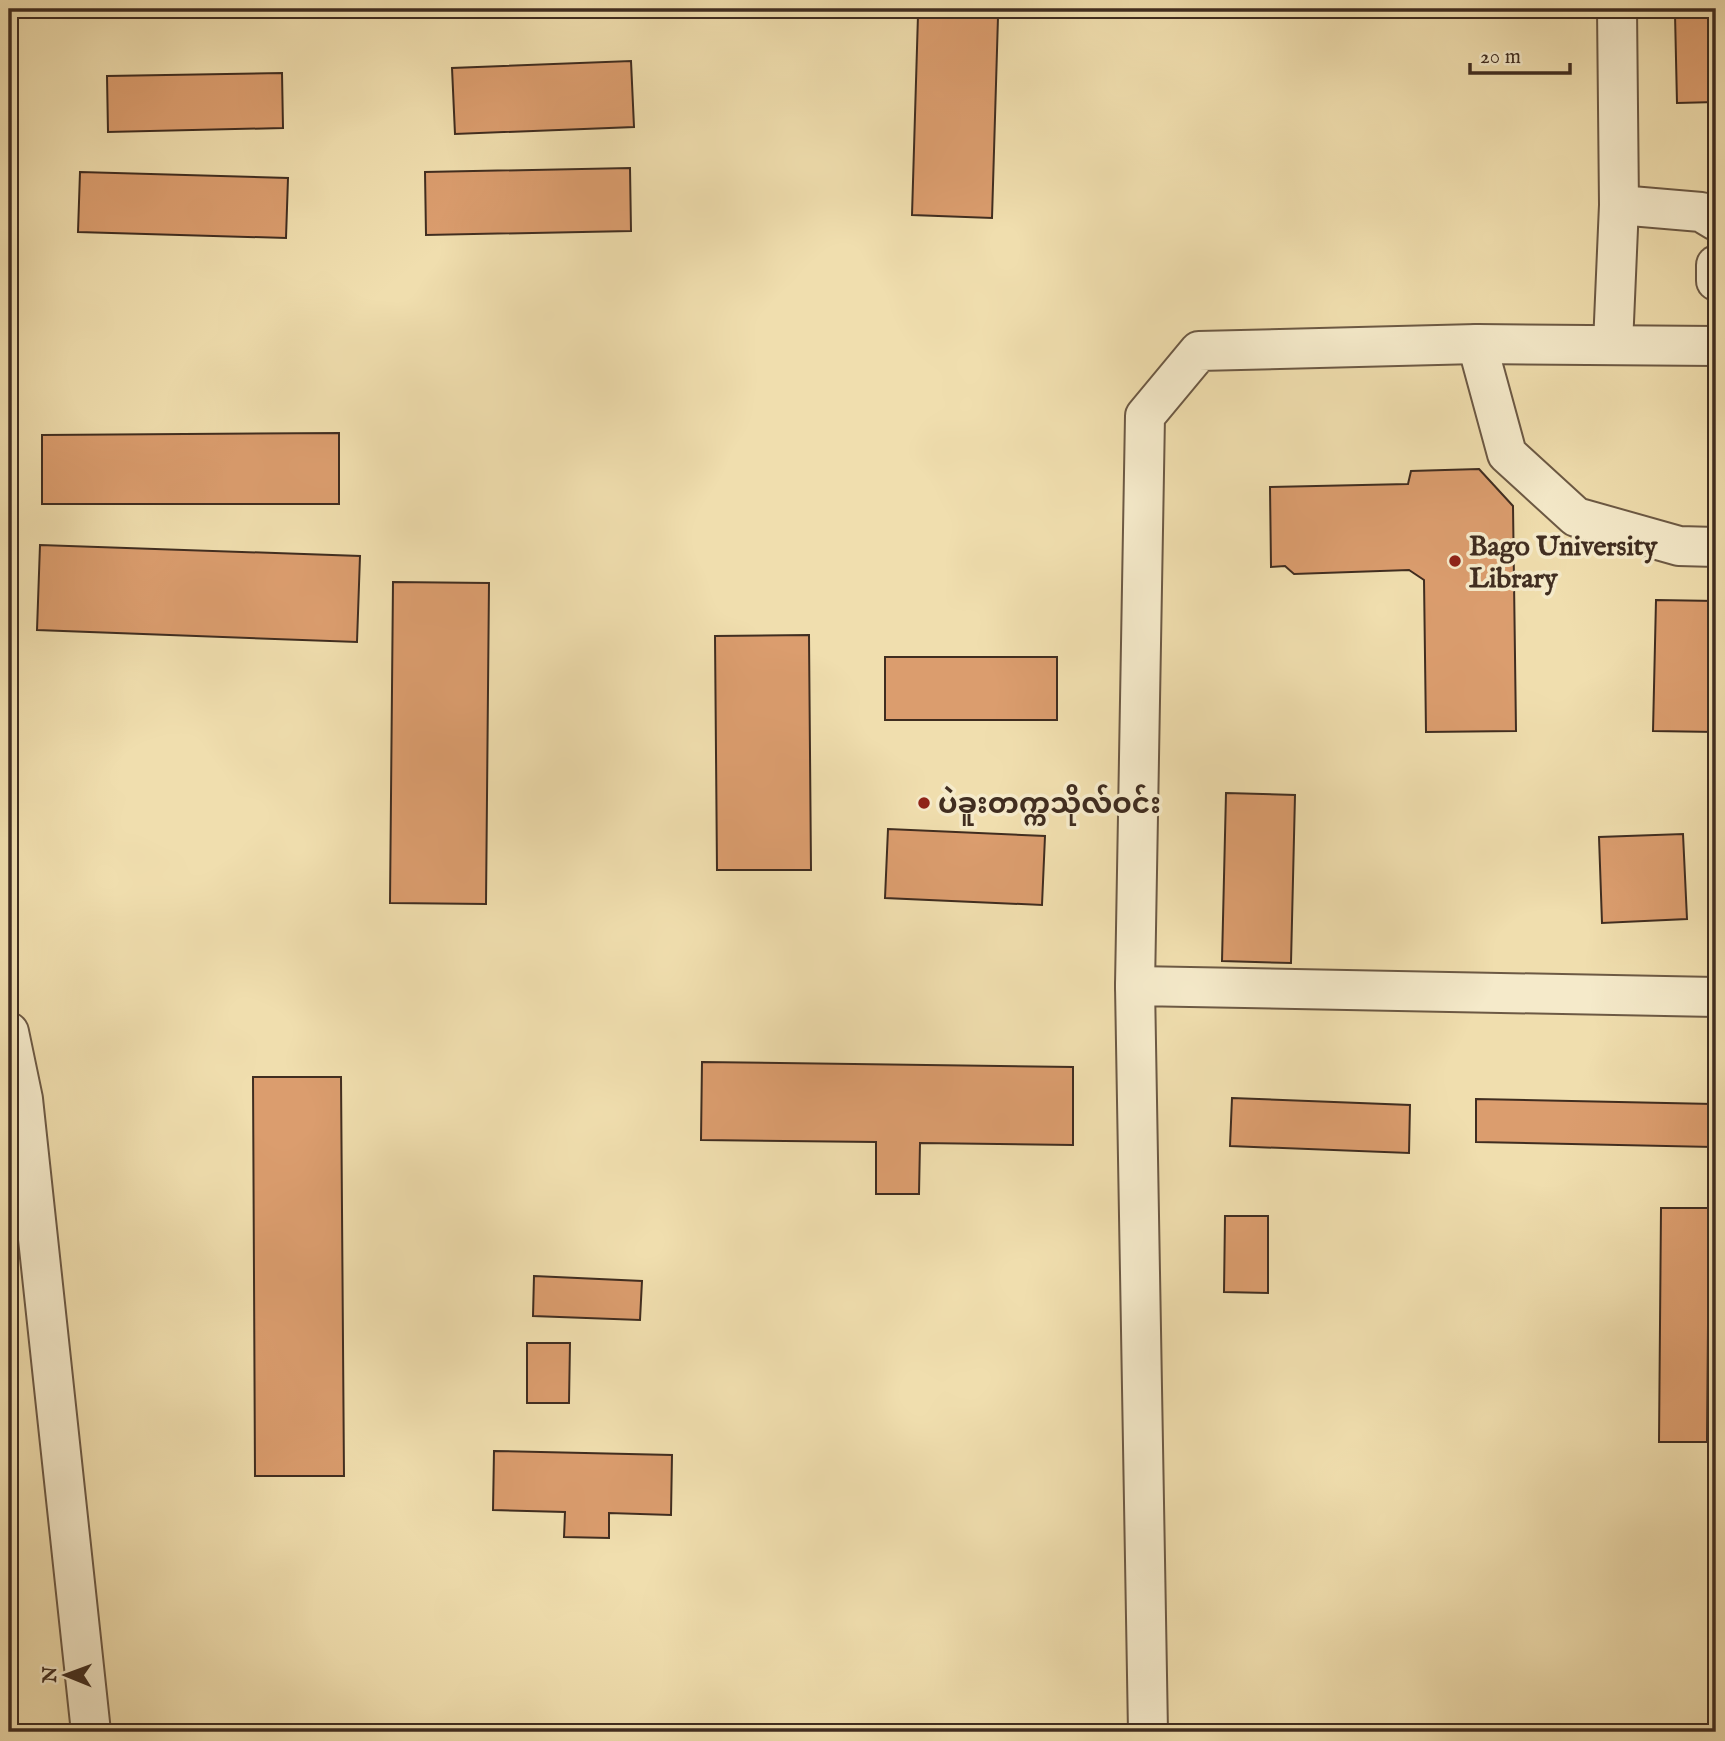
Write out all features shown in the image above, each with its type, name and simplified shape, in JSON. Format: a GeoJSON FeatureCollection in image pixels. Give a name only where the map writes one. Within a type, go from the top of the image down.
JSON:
{"type":"FeatureCollection","features":[{"type":"Feature","properties":{"kind":"street"},"geometry":{"type":"LineString","coordinates":[[1612,345],[1619,205],[1617,9]]}},
{"type":"Feature","properties":{"kind":"street"},"geometry":{"type":"LineString","coordinates":[[1619,205],[1701,212],[1716,221]]}},
{"type":"Feature","properties":{"kind":"street"},"geometry":{"type":"LineString","coordinates":[[1716,265],[1716,281]]}},
{"type":"Feature","properties":{"kind":"street"},"geometry":{"type":"LineString","coordinates":[[1477,344],[1507,454],[1576,517],[1679,546],[1716,547]]}},
{"type":"Feature","properties":{"kind":"street"},"geometry":{"type":"LineString","coordinates":[[1148,1732],[1135,986],[1145,416],[1199,351],[1477,344],[1716,346]]}},
{"type":"Feature","properties":{"kind":"street"},"geometry":{"type":"LineString","coordinates":[[1135,986],[1716,997]]}},
{"type":"Feature","properties":{"kind":"street"},"geometry":{"type":"LineString","coordinates":[[9,1032],[23,1099],[90,1732]]}},
{"type":"Feature","properties":{"kind":"building"},"geometry":{"type":"Polygon","coordinates":[[[1715,9],[1716,102],[1677,103],[1675,14],[1715,13],[1715,9]]]}},
{"type":"Feature","properties":{"kind":"building"},"geometry":{"type":"Polygon","coordinates":[[[918,15],[998,17],[992,218],[912,215],[918,15]]]}},
{"type":"Feature","properties":{"kind":"building"},"geometry":{"type":"Polygon","coordinates":[[[631,61],[634,127],[455,134],[452,68],[631,61]]]}},
{"type":"Feature","properties":{"kind":"building"},"geometry":{"type":"Polygon","coordinates":[[[282,73],[283,128],[108,132],[107,76],[282,73]]]}},
{"type":"Feature","properties":{"kind":"building"},"geometry":{"type":"Polygon","coordinates":[[[630,168],[631,231],[426,235],[425,172],[630,168]]]}},
{"type":"Feature","properties":{"kind":"building"},"geometry":{"type":"Polygon","coordinates":[[[80,172],[288,178],[286,238],[78,232],[80,172]]]}},
{"type":"Feature","properties":{"kind":"building"},"geometry":{"type":"Polygon","coordinates":[[[339,433],[339,504],[42,504],[42,435],[339,433]]]}},
{"type":"Feature","properties":{"kind":"building"},"geometry":{"type":"Polygon","coordinates":[[[1479,469],[1513,506],[1516,731],[1426,732],[1424,580],[1409,570],[1294,574],[1285,566],[1271,567],[1270,487],[1408,484],[1411,471],[1479,469]]]}},
{"type":"Feature","properties":{"kind":"building"},"geometry":{"type":"Polygon","coordinates":[[[40,545],[360,556],[357,642],[37,630],[40,545]]]}},
{"type":"Feature","properties":{"kind":"building"},"geometry":{"type":"Polygon","coordinates":[[[393,582],[489,583],[486,904],[390,903],[393,582]]]}},
{"type":"Feature","properties":{"kind":"building"},"geometry":{"type":"Polygon","coordinates":[[[1656,600],[1716,601],[1715,732],[1653,731],[1656,600]]]}},
{"type":"Feature","properties":{"kind":"building"},"geometry":{"type":"Polygon","coordinates":[[[809,635],[811,870],[717,870],[715,636],[809,635]]]}},
{"type":"Feature","properties":{"kind":"building"},"geometry":{"type":"Polygon","coordinates":[[[885,657],[1057,657],[1057,720],[885,720],[885,657]]]}},
{"type":"Feature","properties":{"kind":"building"},"geometry":{"type":"Polygon","coordinates":[[[1226,793],[1295,795],[1291,963],[1222,961],[1226,793]]]}},
{"type":"Feature","properties":{"kind":"building"},"geometry":{"type":"Polygon","coordinates":[[[888,829],[1045,836],[1042,905],[885,898],[888,829]]]}},
{"type":"Feature","properties":{"kind":"building"},"geometry":{"type":"Polygon","coordinates":[[[1683,834],[1687,919],[1602,923],[1599,837],[1683,834]]]}},
{"type":"Feature","properties":{"kind":"building"},"geometry":{"type":"Polygon","coordinates":[[[702,1062],[1073,1067],[1073,1145],[920,1143],[919,1194],[876,1194],[876,1142],[701,1140],[702,1062]]]}},
{"type":"Feature","properties":{"kind":"building"},"geometry":{"type":"Polygon","coordinates":[[[253,1077],[341,1077],[344,1476],[255,1476],[253,1077]]]}},
{"type":"Feature","properties":{"kind":"building"},"geometry":{"type":"Polygon","coordinates":[[[1232,1098],[1410,1105],[1409,1153],[1230,1146],[1232,1098]]]}},
{"type":"Feature","properties":{"kind":"building"},"geometry":{"type":"Polygon","coordinates":[[[1476,1099],[1713,1104],[1713,1147],[1476,1142],[1476,1099]]]}},
{"type":"Feature","properties":{"kind":"building"},"geometry":{"type":"Polygon","coordinates":[[[1661,1208],[1709,1208],[1707,1442],[1659,1442],[1661,1208]]]}},
{"type":"Feature","properties":{"kind":"building"},"geometry":{"type":"Polygon","coordinates":[[[1225,1216],[1268,1216],[1268,1293],[1224,1292],[1225,1216]]]}},
{"type":"Feature","properties":{"kind":"building"},"geometry":{"type":"Polygon","coordinates":[[[534,1276],[642,1281],[640,1320],[533,1316],[534,1276]]]}},
{"type":"Feature","properties":{"kind":"building"},"geometry":{"type":"Polygon","coordinates":[[[527,1343],[570,1343],[569,1403],[527,1403],[527,1343]]]}},
{"type":"Feature","properties":{"kind":"building"},"geometry":{"type":"Polygon","coordinates":[[[494,1451],[672,1455],[671,1515],[609,1513],[609,1538],[564,1537],[565,1512],[493,1510],[494,1451]]]}},
{"type":"Feature","properties":{"kind":"place","name":"Bago University Library"},"geometry":{"type":"Point","coordinates":[1455,561]}},
{"type":"Feature","properties":{"kind":"place","name":"ပဲခူးတက္ကသိုလ်ဝင်း"},"geometry":{"type":"Point","coordinates":[924,803]}}]}
